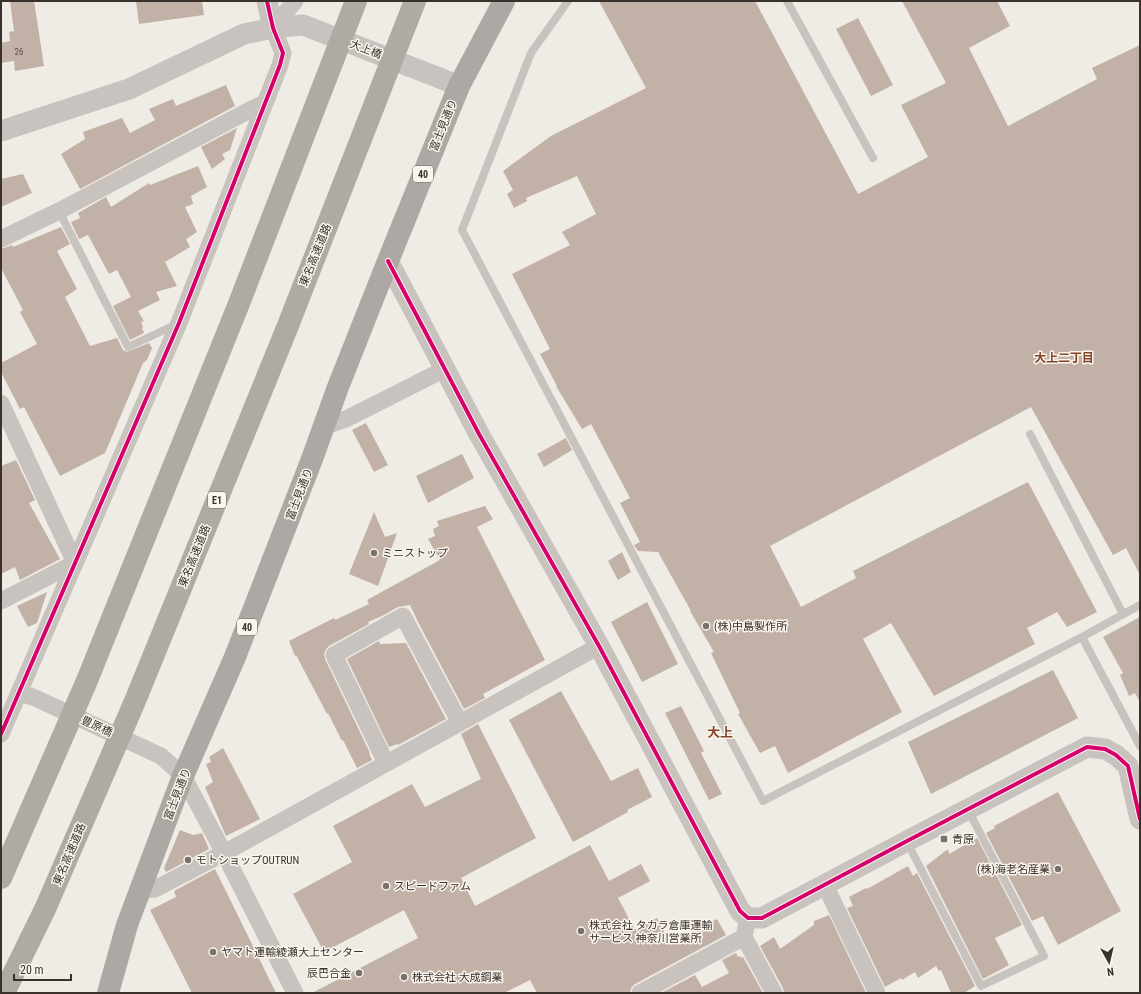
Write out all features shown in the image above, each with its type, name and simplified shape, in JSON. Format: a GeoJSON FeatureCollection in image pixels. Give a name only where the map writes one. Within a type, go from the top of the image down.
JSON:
{"type":"FeatureCollection","features":[{"type":"Feature","properties":{"kind":"highway"},"geometry":{"type":"LineString","coordinates":[[1,878],[89,675],[235,314],[356,1]]}},
{"type":"Feature","properties":{"kind":"highway","name":"東名高速道路"},"geometry":{"type":"LineString","coordinates":[[4,993],[46,908],[135,701],[287,328],[416,1]]}},
{"type":"Feature","properties":{"kind":"main road","name":"富士見通り"},"geometry":{"type":"LineString","coordinates":[[108,993],[127,925],[183,776],[235,657],[388,261],[459,86],[504,1]]}},
{"type":"Feature","properties":{"kind":"street"},"geometry":{"type":"LineString","coordinates":[[1,734],[26,695],[75,563],[179,323],[280,65],[283,53],[273,28],[267,1]]}},
{"type":"Feature","properties":{"kind":"street"},"geometry":{"type":"LineString","coordinates":[[1,131],[130,89],[244,34],[273,28],[295,1]]}},
{"type":"Feature","properties":{"kind":"street","name":"大上橋"},"geometry":{"type":"LineString","coordinates":[[273,28],[303,25],[459,86]]}},
{"type":"Feature","properties":{"kind":"street"},"geometry":{"type":"LineString","coordinates":[[1,239],[59,211],[265,103]]}},
{"type":"Feature","properties":{"kind":"street"},"geometry":{"type":"LineString","coordinates":[[388,261],[479,434],[599,646],[740,911],[774,993]]}},
{"type":"Feature","properties":{"kind":"street"},"geometry":{"type":"LineString","coordinates":[[324,427],[346,419],[445,369]]}},
{"type":"Feature","properties":{"kind":"street"},"geometry":{"type":"LineString","coordinates":[[1,403],[75,563]]}},
{"type":"Feature","properties":{"kind":"street"},"geometry":{"type":"LineString","coordinates":[[1,602],[75,563]]}},
{"type":"Feature","properties":{"kind":"street"},"geometry":{"type":"LineString","coordinates":[[386,763],[334,655],[402,616],[460,723]]}},
{"type":"Feature","properties":{"kind":"street"},"geometry":{"type":"LineString","coordinates":[[140,890],[155,889],[224,853],[599,646]]}},
{"type":"Feature","properties":{"kind":"street","name":"豊原橋"},"geometry":{"type":"LineString","coordinates":[[26,695],[161,756],[183,776],[295,993]]}},
{"type":"Feature","properties":{"kind":"street"},"geometry":{"type":"LineString","coordinates":[[649,991],[762,918],[1087,748],[1105,749],[1116,754],[1128,766],[1140,819]]}},
{"type":"Feature","properties":{"kind":"street"},"geometry":{"type":"LineString","coordinates":[[825,885],[878,993]]}},
{"type":"Feature","properties":{"kind":"lane"},"geometry":{"type":"LineString","coordinates":[[568,1],[531,53],[462,230],[763,801],[1082,637],[1140,605]]}},
{"type":"Feature","properties":{"kind":"lane"},"geometry":{"type":"LineString","coordinates":[[787,1],[873,158]]}},
{"type":"Feature","properties":{"kind":"lane"},"geometry":{"type":"LineString","coordinates":[[59,211],[128,347],[179,323]]}},
{"type":"Feature","properties":{"kind":"lane"},"geometry":{"type":"LineString","coordinates":[[1030,434],[1123,614]]}},
{"type":"Feature","properties":{"kind":"lane"},"geometry":{"type":"LineString","coordinates":[[1082,637],[1140,746]]}},
{"type":"Feature","properties":{"kind":"lane"},"geometry":{"type":"LineString","coordinates":[[907,841],[981,986],[1044,956],[968,810]]}},
{"type":"Feature","properties":{"kind":"building"},"geometry":{"type":"Polygon","coordinates":[[[10,1],[34,1],[44,66],[15,71],[14,61],[1,63],[1,43],[10,41],[9,32],[14,31],[10,1]]]}},
{"type":"Feature","properties":{"kind":"building"},"geometry":{"type":"Polygon","coordinates":[[[136,1],[202,1],[204,15],[139,24],[136,1]]]}},
{"type":"Feature","properties":{"kind":"building"},"geometry":{"type":"Polygon","coordinates":[[[599,1],[755,1],[858,194],[928,157],[901,105],[946,83],[902,1],[997,1],[1010,26],[969,48],[1008,126],[1097,79],[1092,68],[1140,45],[1140,575],[1126,548],[1113,555],[1031,407],[770,546],[801,607],[856,578],[853,571],[1028,482],[1097,612],[1067,627],[1057,612],[1027,628],[1035,644],[934,696],[891,623],[863,639],[902,712],[788,773],[775,746],[760,753],[738,714],[740,713],[711,653],[714,652],[658,552],[638,551],[634,545],[640,542],[620,503],[630,498],[591,424],[582,429],[556,386],[540,354],[550,349],[512,274],[570,245],[562,232],[596,214],[577,176],[526,198],[527,201],[514,208],[507,194],[513,190],[503,171],[551,136],[646,88],[599,1]]]}},
{"type":"Feature","properties":{"kind":"building"},"geometry":{"type":"Polygon","coordinates":[[[858,18],[893,85],[871,96],[836,29],[858,18]]]}},
{"type":"Feature","properties":{"kind":"building"},"geometry":{"type":"Polygon","coordinates":[[[226,85],[235,106],[80,189],[61,154],[85,139],[83,132],[122,118],[130,133],[155,120],[149,109],[173,99],[176,106],[226,85]]]}},
{"type":"Feature","properties":{"kind":"building"},"geometry":{"type":"Polygon","coordinates":[[[237,128],[230,150],[222,154],[225,159],[212,169],[201,147],[237,128]]]}},
{"type":"Feature","properties":{"kind":"building"},"geometry":{"type":"Polygon","coordinates":[[[198,166],[207,187],[191,196],[193,204],[185,207],[197,232],[186,239],[190,247],[165,262],[177,286],[156,292],[160,300],[138,311],[144,321],[141,322],[144,333],[130,340],[113,306],[131,297],[117,270],[109,274],[88,235],[79,239],[71,222],[80,218],[78,213],[106,197],[111,207],[149,183],[150,185],[198,166]]]}},
{"type":"Feature","properties":{"kind":"building"},"geometry":{"type":"Polygon","coordinates":[[[23,174],[32,193],[1,207],[1,179],[23,174]]]}},
{"type":"Feature","properties":{"kind":"building"},"geometry":{"type":"Polygon","coordinates":[[[61,227],[70,244],[57,251],[77,289],[65,297],[90,346],[117,338],[123,350],[127,352],[149,343],[152,348],[147,360],[143,363],[105,453],[60,476],[24,407],[20,409],[1,372],[1,363],[37,344],[20,312],[23,310],[1,268],[1,249],[12,245],[13,247],[61,227]]]}},
{"type":"Feature","properties":{"kind":"building"},"geometry":{"type":"Polygon","coordinates":[[[366,423],[388,465],[374,472],[352,430],[366,423]]]}},
{"type":"Feature","properties":{"kind":"building"},"geometry":{"type":"Polygon","coordinates":[[[566,438],[572,450],[544,467],[537,454],[566,438]]]}},
{"type":"Feature","properties":{"kind":"building"},"geometry":{"type":"Polygon","coordinates":[[[462,454],[474,478],[428,503],[416,476],[462,454]]]}},
{"type":"Feature","properties":{"kind":"building"},"geometry":{"type":"Polygon","coordinates":[[[16,460],[35,500],[29,503],[60,559],[20,580],[15,567],[1,574],[1,466],[16,460]]]}},
{"type":"Feature","properties":{"kind":"building"},"geometry":{"type":"Polygon","coordinates":[[[485,506],[493,519],[477,527],[545,660],[483,694],[485,698],[464,709],[410,605],[398,607],[368,622],[369,624],[329,646],[324,654],[325,659],[370,753],[372,760],[357,768],[296,655],[295,656],[289,641],[334,618],[335,620],[369,604],[367,600],[440,560],[428,539],[435,536],[433,529],[439,526],[437,521],[485,506]]]}},
{"type":"Feature","properties":{"kind":"building","name":"ミニストップ"},"geometry":{"type":"Polygon","coordinates":[[[374,512],[385,537],[397,533],[378,586],[349,574],[374,512]]]}},
{"type":"Feature","properties":{"kind":"building"},"geometry":{"type":"Polygon","coordinates":[[[622,552],[631,572],[618,580],[608,561],[622,552]]]}},
{"type":"Feature","properties":{"kind":"building"},"geometry":{"type":"Polygon","coordinates":[[[47,592],[37,623],[28,627],[17,606],[47,592]]]}},
{"type":"Feature","properties":{"kind":"building"},"geometry":{"type":"Polygon","coordinates":[[[647,602],[678,664],[642,682],[611,622],[647,602]]]}},
{"type":"Feature","properties":{"kind":"building"},"geometry":{"type":"Polygon","coordinates":[[[1140,617],[1140,702],[1135,693],[1129,696],[1120,675],[1123,673],[1103,637],[1140,617]]]}},
{"type":"Feature","properties":{"kind":"building"},"geometry":{"type":"Polygon","coordinates":[[[379,641],[380,644],[406,643],[446,719],[398,745],[389,747],[347,659],[379,641]]]}},
{"type":"Feature","properties":{"kind":"building"},"geometry":{"type":"Polygon","coordinates":[[[1053,670],[1078,718],[931,794],[908,742],[1053,670]]]}},
{"type":"Feature","properties":{"kind":"building"},"geometry":{"type":"Polygon","coordinates":[[[561,691],[611,781],[638,768],[652,797],[573,842],[509,720],[561,691]]]}},
{"type":"Feature","properties":{"kind":"building"},"geometry":{"type":"Polygon","coordinates":[[[681,706],[704,751],[701,753],[722,794],[709,800],[665,713],[681,706]]]}},
{"type":"Feature","properties":{"kind":"building"},"geometry":{"type":"Polygon","coordinates":[[[478,724],[536,838],[461,878],[475,906],[590,845],[609,881],[641,864],[650,881],[618,898],[635,930],[657,918],[670,943],[717,919],[726,935],[635,984],[631,988],[630,993],[537,993],[530,980],[504,993],[312,993],[418,938],[404,910],[324,952],[293,894],[352,862],[333,826],[412,784],[425,807],[481,779],[461,734],[478,724]]]}},
{"type":"Feature","properties":{"kind":"building"},"geometry":{"type":"Polygon","coordinates":[[[223,748],[260,819],[226,836],[205,787],[213,782],[206,764],[211,762],[209,757],[223,748]]]}},
{"type":"Feature","properties":{"kind":"building","name":"(株)海老名産業"},"geometry":{"type":"Polygon","coordinates":[[[1058,792],[1121,911],[1058,945],[1043,916],[1032,921],[986,833],[995,828],[994,826],[1058,792]]]}},
{"type":"Feature","properties":{"kind":"building"},"geometry":{"type":"Polygon","coordinates":[[[180,830],[193,835],[202,833],[209,849],[166,872],[164,868],[180,830]]]}},
{"type":"Feature","properties":{"kind":"building"},"geometry":{"type":"Polygon","coordinates":[[[977,838],[1022,925],[995,938],[1009,965],[983,979],[926,866],[948,849],[949,854],[977,838]]]}},
{"type":"Feature","properties":{"kind":"building"},"geometry":{"type":"Polygon","coordinates":[[[908,866],[913,876],[917,873],[975,986],[964,993],[951,993],[941,970],[939,971],[936,966],[918,978],[915,972],[902,980],[901,978],[885,987],[847,908],[853,906],[849,897],[866,888],[867,889],[908,866]]]}},
{"type":"Feature","properties":{"kind":"building","name":"ヤマト運輸綾瀬大上センター"},"geometry":{"type":"Polygon","coordinates":[[[215,869],[276,993],[192,993],[150,910],[176,897],[174,891],[215,869]]]}},
{"type":"Feature","properties":{"kind":"building"},"geometry":{"type":"Polygon","coordinates":[[[829,915],[866,993],[784,993],[783,988],[760,946],[774,937],[780,949],[814,925],[814,921],[829,915]]]}},
{"type":"Feature","properties":{"kind":"building"},"geometry":{"type":"Polygon","coordinates":[[[736,953],[738,957],[743,957],[763,993],[661,993],[695,975],[702,987],[729,973],[722,960],[736,953]]]}},
{"type":"Feature","properties":{"kind":"cycle path"},"geometry":{"type":"LineString","coordinates":[[1,734],[179,323],[280,65],[283,53],[273,28],[267,1]]}},
{"type":"Feature","properties":{"kind":"cycle path"},"geometry":{"type":"LineString","coordinates":[[388,261],[479,434],[599,646],[740,911],[748,918],[762,918],[1087,747],[1105,749],[1116,755],[1128,766],[1140,819]]}},
{"type":"Feature","properties":{"kind":"place","name":"ミニストップ"},"geometry":{"type":"Point","coordinates":[374,553]}},
{"type":"Feature","properties":{"kind":"place","name":"(株)中島製作所"},"geometry":{"type":"Point","coordinates":[706,626]}},
{"type":"Feature","properties":{"kind":"place","name":"青原"},"geometry":{"type":"Point","coordinates":[944,839]}},
{"type":"Feature","properties":{"kind":"place","name":"モトショップOUTRUN"},"geometry":{"type":"Point","coordinates":[188,860]}},
{"type":"Feature","properties":{"kind":"place","name":"(株)海老名産業"},"geometry":{"type":"Point","coordinates":[1058,869]}},
{"type":"Feature","properties":{"kind":"place","name":"スピードファム"},"geometry":{"type":"Point","coordinates":[386,886]}},
{"type":"Feature","properties":{"kind":"place","name":"株式会社 タカラ倉庫運輸 サービス 神奈川営業所"},"geometry":{"type":"Point","coordinates":[581,931]}},
{"type":"Feature","properties":{"kind":"place","name":"ヤマト運輸綾瀬大上センター"},"geometry":{"type":"Point","coordinates":[213,952]}},
{"type":"Feature","properties":{"kind":"place","name":"辰巴合金"},"geometry":{"type":"Point","coordinates":[359,973]}},
{"type":"Feature","properties":{"kind":"place","name":"株式会社 大成鋼業"},"geometry":{"type":"Point","coordinates":[404,977]}},
{"type":"Feature","properties":{"kind":"district","name":"大上二丁目"},"geometry":{"type":"Point","coordinates":[1064,358]}},
{"type":"Feature","properties":{"kind":"district","name":"大上"},"geometry":{"type":"Point","coordinates":[720,732]}}]}
